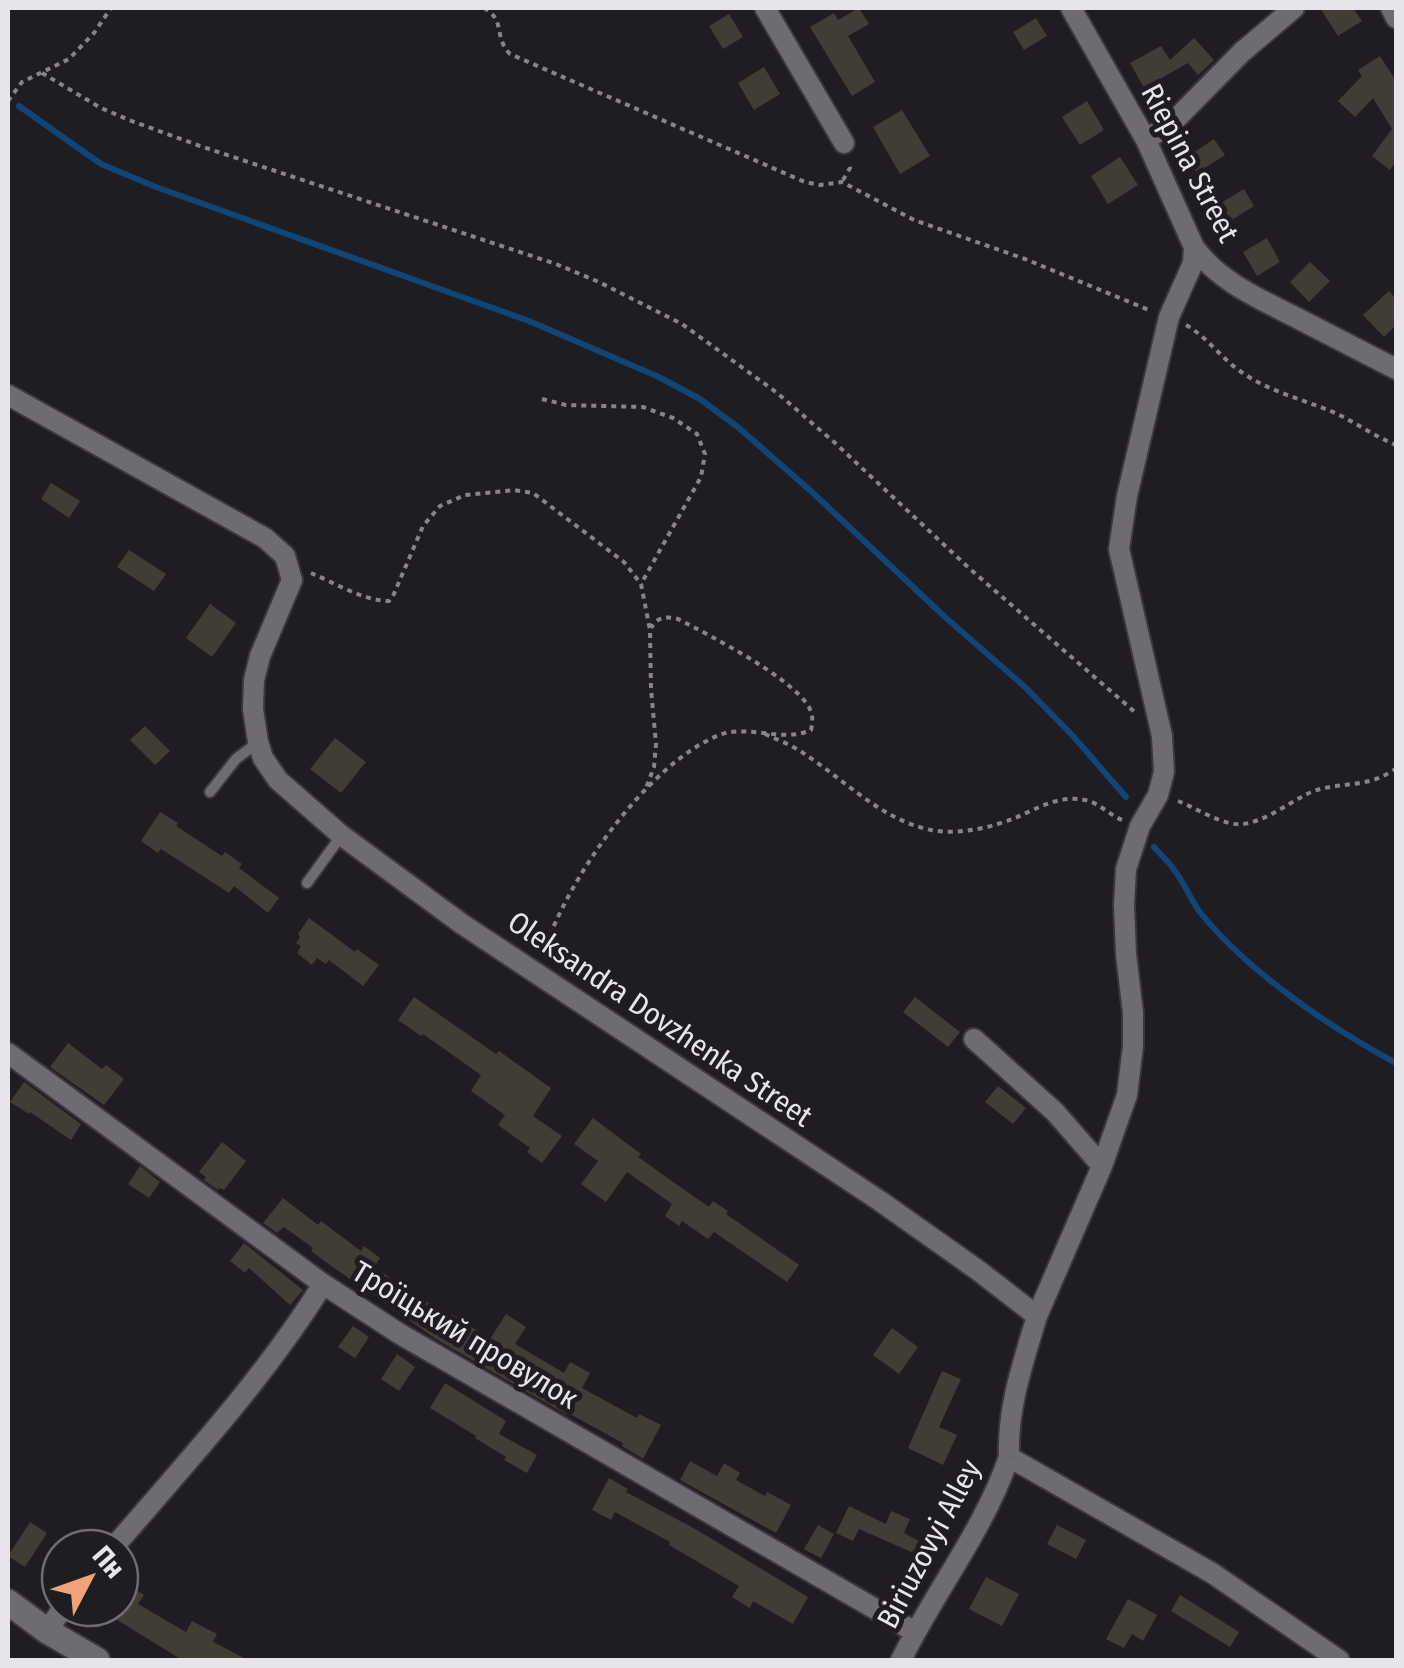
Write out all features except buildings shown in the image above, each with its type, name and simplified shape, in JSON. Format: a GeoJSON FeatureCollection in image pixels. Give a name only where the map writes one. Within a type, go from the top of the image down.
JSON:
{"type":"FeatureCollection","features":[{"type":"Feature","properties":{"kind":"street"},"geometry":{"type":"LineString","coordinates":[[765,8],[844,143]]}},
{"type":"Feature","properties":{"kind":"street","name":"Riepina Street"},"geometry":{"type":"LineString","coordinates":[[1070,8],[1146,140],[1194,247],[1216,272],[1396,370]]}},
{"type":"Feature","properties":{"kind":"street"},"geometry":{"type":"LineString","coordinates":[[1146,140],[1176,118],[1242,52],[1294,8]]}},
{"type":"Feature","properties":{"kind":"street"},"geometry":{"type":"LineString","coordinates":[[1391,8],[1396,18]]}},
{"type":"Feature","properties":{"kind":"street"},"geometry":{"type":"LineString","coordinates":[[1194,247],[1193,262],[1169,318],[1126,496],[1118,549],[1162,736],[1164,772],[1126,869],[1124,905],[1133,1046],[1128,1095],[1037,1316],[1013,1398],[1009,1456],[1212,1573],[1339,1660]]}},
{"type":"Feature","properties":{"kind":"street"},"geometry":{"type":"LineString","coordinates":[[8,395],[265,538],[286,556]]}},
{"type":"Feature","properties":{"kind":"street","name":"Oleksandra Dovzhenka Street"},"geometry":{"type":"LineString","coordinates":[[286,556],[292,580],[254,680],[258,742],[263,758],[278,780],[341,835],[462,924],[880,1201],[1037,1316]]}},
{"type":"Feature","properties":{"kind":"street"},"geometry":{"type":"LineString","coordinates":[[974,1039],[1055,1112],[1102,1166]]}},
{"type":"Feature","properties":{"kind":"street","name":"Троїцький провулок"},"geometry":{"type":"LineString","coordinates":[[8,1054],[323,1284],[400,1334],[915,1632]]}},
{"type":"Feature","properties":{"kind":"street"},"geometry":{"type":"LineString","coordinates":[[130,1528],[270,1362],[323,1284]]}},
{"type":"Feature","properties":{"kind":"street","name":"Biriuzovyi Alley"},"geometry":{"type":"LineString","coordinates":[[902,1660],[986,1513],[1009,1456]]}},
{"type":"Feature","properties":{"kind":"street"},"geometry":{"type":"LineString","coordinates":[[8,1602],[47,1631],[97,1660]]}},
{"type":"Feature","properties":{"kind":"lane"},"geometry":{"type":"LineString","coordinates":[[210,792],[236,759],[258,742]]}},
{"type":"Feature","properties":{"kind":"lane"},"geometry":{"type":"LineString","coordinates":[[307,883],[341,835]]}},
{"type":"Feature","properties":{"kind":"path"},"geometry":{"type":"LineString","coordinates":[[8,101],[22,82],[69,59],[111,8]]}},
{"type":"Feature","properties":{"kind":"path"},"geometry":{"type":"LineString","coordinates":[[484,8],[498,23],[501,44],[510,54],[805,182],[842,182],[914,220],[1025,259],[1190,326],[1238,370],[1270,388],[1339,414],[1396,445]]}},
{"type":"Feature","properties":{"kind":"path"},"geometry":{"type":"LineString","coordinates":[[42,73],[128,120],[556,264],[682,324],[776,392],[970,569],[1162,736]]}},
{"type":"Feature","properties":{"kind":"path"},"geometry":{"type":"LineString","coordinates":[[542,399],[566,405],[644,407],[674,418],[698,434],[705,454],[701,477],[642,584]]}},
{"type":"Feature","properties":{"kind":"path"},"geometry":{"type":"LineString","coordinates":[[286,556],[306,571],[369,597],[389,600],[423,526],[440,506],[465,495],[514,490],[533,493],[624,562],[642,584],[650,630],[656,744],[645,792]]}},
{"type":"Feature","properties":{"kind":"path"},"geometry":{"type":"LineString","coordinates":[[544,978],[543,956],[566,900],[615,824],[660,776],[718,736],[739,730],[811,730],[814,720],[806,704],[790,688],[700,630],[668,616],[655,621],[650,630]]}},
{"type":"Feature","properties":{"kind":"path"},"geometry":{"type":"LineString","coordinates":[[759,732],[804,753],[886,813],[936,831],[969,830],[1012,819],[1038,806],[1077,798],[1140,826]]}},
{"type":"Feature","properties":{"kind":"path"},"geometry":{"type":"LineString","coordinates":[[1158,795],[1222,822],[1243,824],[1309,792],[1376,779],[1396,769]]}},
{"type":"Feature","properties":{"kind":"waterway"},"geometry":{"type":"LineString","coordinates":[[19,106],[101,164],[529,321],[659,377],[700,399],[812,492],[1025,687],[1126,797]]}},
{"type":"Feature","properties":{"kind":"waterway"},"geometry":{"type":"LineString","coordinates":[[1154,847],[1175,871],[1199,911],[1241,955],[1317,1015],[1396,1063]]}}]}
